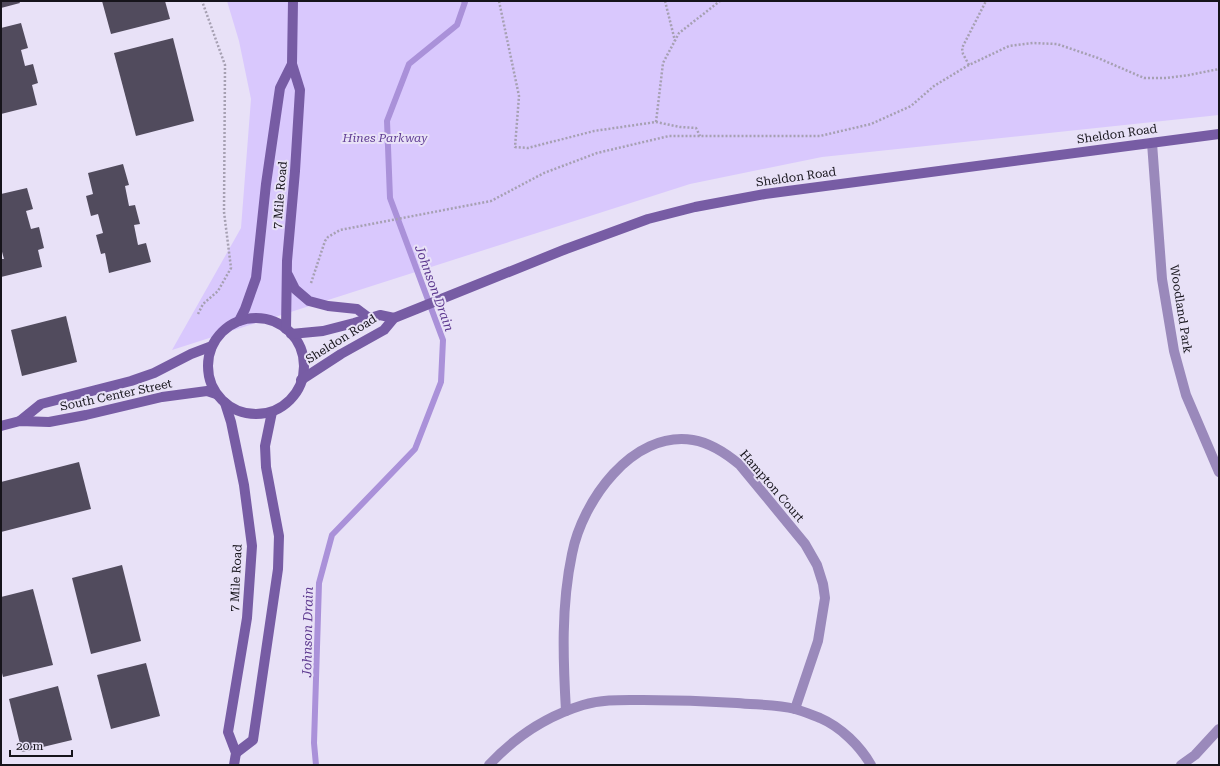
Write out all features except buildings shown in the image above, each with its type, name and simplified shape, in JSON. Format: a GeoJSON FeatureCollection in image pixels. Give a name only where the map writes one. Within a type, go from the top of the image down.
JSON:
{"type":"FeatureCollection","features":[{"type":"Feature","properties":{"kind":"main road","name":"7 Mile Road"},"geometry":{"type":"LineString","coordinates":[[289,332],[287,274],[300,90],[292,64],[293,1]]}},
{"type":"Feature","properties":{"kind":"main road","name":"7 Mile Road"},"geometry":{"type":"LineString","coordinates":[[239,321],[256,278],[266,184],[280,88],[292,64]]}},
{"type":"Feature","properties":{"kind":"main road","name":"Sheldon Road"},"geometry":{"type":"LineString","coordinates":[[301,380],[341,354],[384,330],[394,318],[566,249],[641,222],[695,207],[764,194],[1219,134]]}},
{"type":"Feature","properties":{"kind":"main road"},"geometry":{"type":"LineString","coordinates":[[287,274],[296,289],[309,301],[328,306],[357,309],[369,318]]}},
{"type":"Feature","properties":{"kind":"main road","name":"Sheldon Road"},"geometry":{"type":"LineString","coordinates":[[289,332],[323,331],[380,315],[394,318]]}},
{"type":"Feature","properties":{"kind":"main road"},"geometry":{"type":"LineString","coordinates":[[251,318],[276,322],[289,332],[300,350],[303,362],[299,386],[292,397],[283,406],[272,412],[247,414],[236,410],[225,403],[216,394],[210,383],[208,358],[218,335],[239,321],[251,318]]}},
{"type":"Feature","properties":{"kind":"main road","name":"South Center Street"},"geometry":{"type":"LineString","coordinates":[[20,421],[41,404],[131,381],[154,373],[191,354],[212,346]]}},
{"type":"Feature","properties":{"kind":"main road","name":"South Center Street"},"geometry":{"type":"LineString","coordinates":[[1,426],[20,421],[49,422],[86,416],[162,397],[207,391],[216,394]]}},
{"type":"Feature","properties":{"kind":"main road","name":"7 Mile Road"},"geometry":{"type":"LineString","coordinates":[[225,403],[231,422],[244,485],[252,546],[247,618],[228,732],[236,753]]}},
{"type":"Feature","properties":{"kind":"main road"},"geometry":{"type":"LineString","coordinates":[[234,765],[236,753],[253,740],[278,569],[279,536],[265,446],[272,412]]}},
{"type":"Feature","properties":{"kind":"street","name":"Woodland Park"},"geometry":{"type":"LineString","coordinates":[[1152,143],[1162,279],[1174,351],[1186,395],[1219,472]]}},
{"type":"Feature","properties":{"kind":"street","name":"Hampton Court"},"geometry":{"type":"LineString","coordinates":[[566,711],[562,655],[564,610],[572,554],[580,528],[599,492],[612,475],[631,456],[652,445],[679,439],[693,440],[711,446],[728,456],[740,466],[805,544],[817,565],[823,584],[824,598],[818,641],[795,709]]}},
{"type":"Feature","properties":{"kind":"street"},"geometry":{"type":"LineString","coordinates":[[489,765],[519,737],[543,722],[583,705],[604,700],[687,700],[777,706],[795,709],[822,719],[845,734],[866,756],[871,765]]}},
{"type":"Feature","properties":{"kind":"street"},"geometry":{"type":"LineString","coordinates":[[1181,765],[1195,755],[1219,729]]}},
{"type":"Feature","properties":{"kind":"path"},"geometry":{"type":"LineString","coordinates":[[198,314],[203,304],[218,291],[230,268],[224,212],[225,65],[202,1]]}},
{"type":"Feature","properties":{"kind":"path"},"geometry":{"type":"LineString","coordinates":[[499,1],[519,96],[515,147],[528,148],[594,131],[656,122],[680,127],[696,128],[700,136]]}},
{"type":"Feature","properties":{"kind":"path"},"geometry":{"type":"LineString","coordinates":[[665,1],[675,41]]}},
{"type":"Feature","properties":{"kind":"path"},"geometry":{"type":"LineString","coordinates":[[656,122],[663,63],[679,33],[720,1]]}},
{"type":"Feature","properties":{"kind":"path"},"geometry":{"type":"LineString","coordinates":[[968,65],[962,48],[986,1]]}},
{"type":"Feature","properties":{"kind":"path"},"geometry":{"type":"LineString","coordinates":[[306,299],[323,245],[328,237],[340,230],[491,200],[544,173],[597,153],[669,136],[820,136],[871,124],[911,106],[934,86],[968,65],[1009,46],[1033,43],[1058,44],[1098,58],[1144,78],[1166,78],[1219,69]]}},
{"type":"Feature","properties":{"kind":"green space","name":"Hines Parkway"},"geometry":{"type":"Polygon","coordinates":[[[227,1],[1219,1],[1219,115],[822,157],[690,184],[172,350],[241,228],[251,99],[239,41],[227,1]]]}},
{"type":"Feature","properties":{"kind":"waterway","name":"Johnson Drain"},"geometry":{"type":"LineString","coordinates":[[316,765],[314,743],[319,583],[332,535],[415,449],[441,382],[443,340],[390,198],[387,121],[409,64],[457,25],[465,2],[464,1]]}}]}
